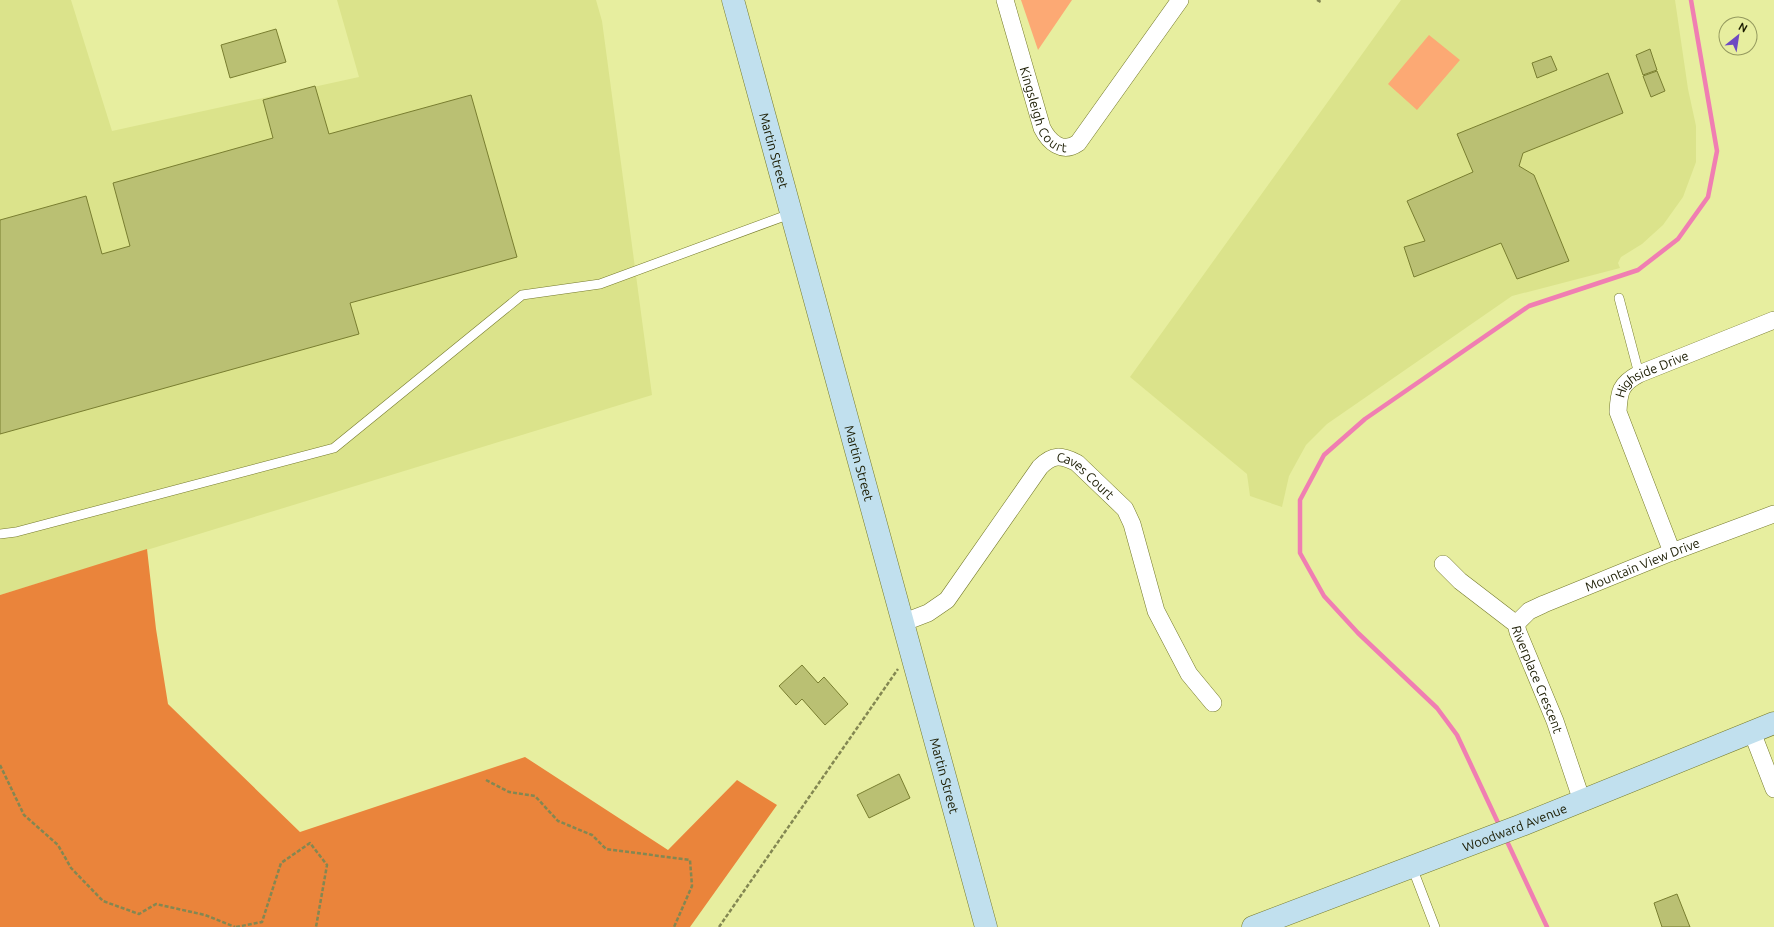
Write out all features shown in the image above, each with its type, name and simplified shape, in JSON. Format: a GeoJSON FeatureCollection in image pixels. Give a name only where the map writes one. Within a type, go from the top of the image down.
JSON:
{"type":"FeatureCollection","features":[{"type":"Feature","properties":{"kind":"street","name":"Martin Street"},"geometry":{"type":"LineString","coordinates":[[733,0],[790,214],[986,927]]}},
{"type":"Feature","properties":{"kind":"street","name":"Kingsleigh Court"},"geometry":{"type":"LineString","coordinates":[[1005,0],[1042,128],[1052,142],[1059,147],[1067,148],[1078,143],[1180,0]]}},
{"type":"Feature","properties":{"kind":"street","name":"Highside Drive"},"geometry":{"type":"LineString","coordinates":[[1672,552],[1618,412],[1618,398],[1624,384],[1639,374],[1774,320]]}},
{"type":"Feature","properties":{"kind":"street","name":"Caves Court"},"geometry":{"type":"LineString","coordinates":[[902,623],[928,613],[947,600],[1040,467],[1048,459],[1057,457],[1068,458],[1077,463],[1125,509],[1132,524],[1156,611],[1189,674],[1213,703]]}},
{"type":"Feature","properties":{"kind":"street","name":"Mountain View Drive"},"geometry":{"type":"LineString","coordinates":[[1516,624],[1530,611],[1544,604],[1672,552],[1774,514]]}},
{"type":"Feature","properties":{"kind":"street","name":"Riverplace Crescent"},"geometry":{"type":"LineString","coordinates":[[1444,564],[1460,581],[1516,624],[1554,721],[1582,801]]}},
{"type":"Feature","properties":{"kind":"street","name":"Woodward Avenue"},"geometry":{"type":"LineString","coordinates":[[1253,927],[1522,825],[1774,723]]}},
{"type":"Feature","properties":{"kind":"street"},"geometry":{"type":"LineString","coordinates":[[1752,732],[1774,790]]}},
{"type":"Feature","properties":{"kind":"lane"},"geometry":{"type":"LineString","coordinates":[[0,534],[16,532],[334,448],[522,295],[600,284],[790,214]]}},
{"type":"Feature","properties":{"kind":"lane"},"geometry":{"type":"LineString","coordinates":[[1619,298],[1639,374]]}},
{"type":"Feature","properties":{"kind":"lane"},"geometry":{"type":"LineString","coordinates":[[1412,867],[1435,927]]}},
{"type":"Feature","properties":{"kind":"path"},"geometry":{"type":"LineString","coordinates":[[1317,0],[1321,2]]}},
{"type":"Feature","properties":{"kind":"path"},"geometry":{"type":"LineString","coordinates":[[719,927],[910,650]]}},
{"type":"Feature","properties":{"kind":"path"},"geometry":{"type":"LineString","coordinates":[[0,765],[24,815],[58,845],[71,868],[103,902],[138,914],[156,904],[205,915],[235,927],[262,922],[281,863],[310,843],[327,865],[316,927]]}},
{"type":"Feature","properties":{"kind":"path"},"geometry":{"type":"LineString","coordinates":[[486,780],[509,792],[535,796],[558,821],[592,835],[606,850],[690,860],[692,886],[674,927]]}},
{"type":"Feature","properties":{"kind":"shaded area"},"geometry":{"type":"Polygon","coordinates":[[[0,0],[71,0],[112,131],[359,77],[337,0],[596,0],[602,21],[652,395],[0,595],[0,0]]]}},
{"type":"Feature","properties":{"kind":"shaded area"},"geometry":{"type":"Polygon","coordinates":[[[1021,0],[1072,0],[1038,50],[1021,0]]]}},
{"type":"Feature","properties":{"kind":"shaded area"},"geometry":{"type":"Polygon","coordinates":[[[1401,0],[1675,0],[1688,89],[1696,126],[1696,162],[1683,197],[1663,225],[1642,244],[1621,257],[1618,263],[1620,268],[1512,296],[1327,424],[1306,445],[1289,476],[1282,507],[1250,496],[1247,474],[1130,377],[1401,0]]]}},
{"type":"Feature","properties":{"kind":"shaded area"},"geometry":{"type":"Polygon","coordinates":[[[1429,35],[1460,60],[1417,110],[1388,84],[1429,35]]]}},
{"type":"Feature","properties":{"kind":"shaded area"},"geometry":{"type":"Polygon","coordinates":[[[147,549],[156,629],[168,704],[300,832],[525,757],[668,850],[737,780],[777,805],[690,927],[0,927],[0,595],[147,549]]]}},
{"type":"Feature","properties":{"kind":"building"},"geometry":{"type":"Polygon","coordinates":[[[276,29],[286,62],[230,78],[221,45],[276,29]]]}},
{"type":"Feature","properties":{"kind":"building"},"geometry":{"type":"Polygon","coordinates":[[[1650,49],[1657,70],[1643,75],[1636,55],[1650,49]]]}},
{"type":"Feature","properties":{"kind":"building"},"geometry":{"type":"Polygon","coordinates":[[[1551,56],[1557,70],[1537,78],[1532,63],[1551,56]]]}},
{"type":"Feature","properties":{"kind":"building"},"geometry":{"type":"Polygon","coordinates":[[[1657,71],[1665,91],[1651,97],[1643,76],[1657,71]]]}},
{"type":"Feature","properties":{"kind":"building"},"geometry":{"type":"Polygon","coordinates":[[[1608,73],[1623,113],[1523,153],[1519,166],[1534,175],[1569,261],[1517,279],[1501,243],[1414,277],[1404,247],[1425,241],[1407,201],[1473,172],[1457,134],[1608,73]]]}},
{"type":"Feature","properties":{"kind":"building"},"geometry":{"type":"Polygon","coordinates":[[[315,86],[329,134],[471,95],[517,257],[350,303],[359,334],[0,434],[0,220],[86,196],[102,254],[130,246],[113,183],[273,138],[263,100],[315,86]]]}},
{"type":"Feature","properties":{"kind":"building"},"geometry":{"type":"Polygon","coordinates":[[[802,665],[818,683],[824,677],[848,704],[825,725],[802,699],[796,705],[779,686],[802,665]]]}},
{"type":"Feature","properties":{"kind":"building"},"geometry":{"type":"Polygon","coordinates":[[[899,774],[910,798],[869,818],[857,795],[899,774]]]}},
{"type":"Feature","properties":{"kind":"building"},"geometry":{"type":"Polygon","coordinates":[[[1677,894],[1690,927],[1662,927],[1654,903],[1677,894]]]}},
{"type":"Feature","properties":{"kind":"waterway"},"geometry":{"type":"LineString","coordinates":[[1500,827],[1457,735],[1437,708],[1358,633],[1324,596],[1300,553],[1300,500],[1324,455],[1365,419],[1529,306],[1638,270],[1678,239],[1708,197],[1717,151],[1691,0]]}},
{"type":"Feature","properties":{"kind":"waterway"},"geometry":{"type":"LineString","coordinates":[[1505,837],[1547,927]]}}]}
